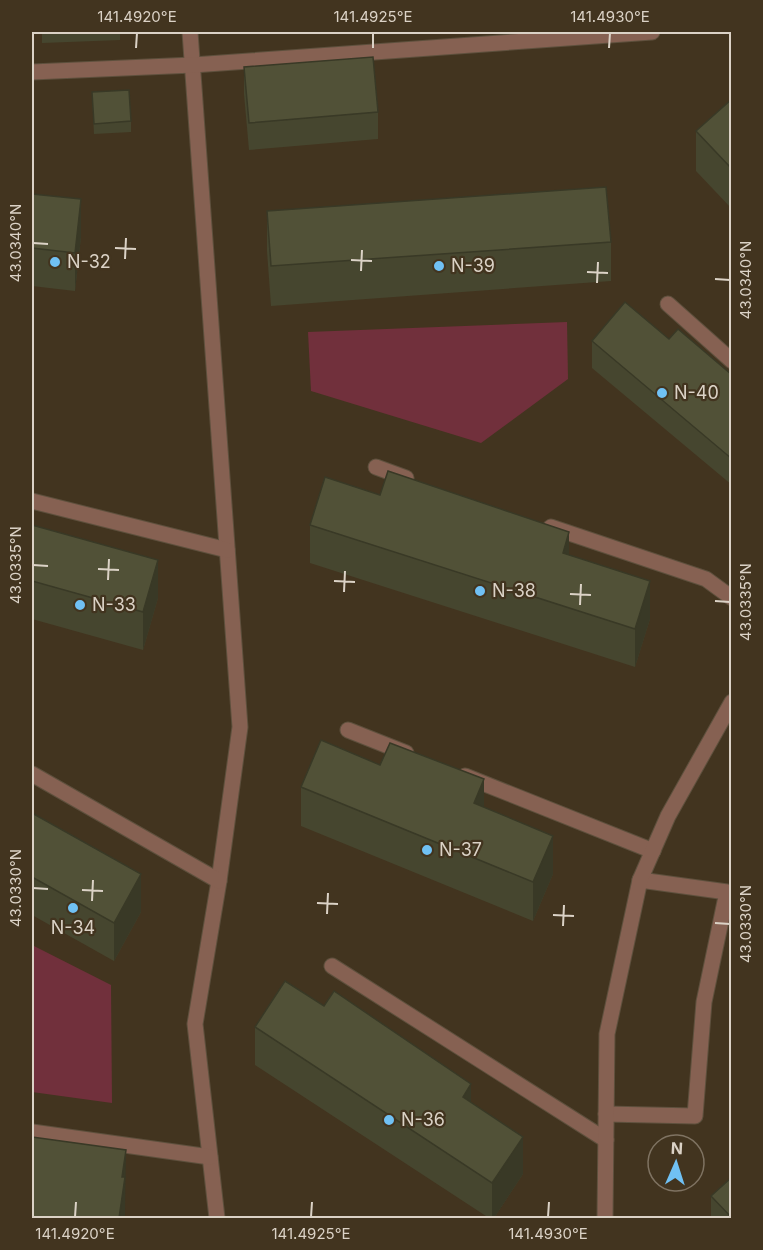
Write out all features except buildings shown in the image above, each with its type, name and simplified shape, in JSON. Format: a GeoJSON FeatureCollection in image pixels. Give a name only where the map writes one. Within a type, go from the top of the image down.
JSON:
{"type":"FeatureCollection","features":[{"type":"Feature","properties":{"kind":"street"},"geometry":{"type":"LineString","coordinates":[[190,32],[240,726],[219,881],[195,1024],[217,1218]]}},
{"type":"Feature","properties":{"kind":"street"},"geometry":{"type":"LineString","coordinates":[[32,72],[193,65],[652,32]]}},
{"type":"Feature","properties":{"kind":"street"},"geometry":{"type":"LineString","coordinates":[[668,304],[732,361]]}},
{"type":"Feature","properties":{"kind":"street"},"geometry":{"type":"LineString","coordinates":[[376,467],[420,482]]}},
{"type":"Feature","properties":{"kind":"street"},"geometry":{"type":"LineString","coordinates":[[32,501],[227,550]]}},
{"type":"Feature","properties":{"kind":"street"},"geometry":{"type":"LineString","coordinates":[[541,523],[706,579],[732,598]]}},
{"type":"Feature","properties":{"kind":"street"},"geometry":{"type":"LineString","coordinates":[[605,1218],[607,1034],[640,880],[668,816],[732,702]]}},
{"type":"Feature","properties":{"kind":"street"},"geometry":{"type":"LineString","coordinates":[[348,730],[424,760]]}},
{"type":"Feature","properties":{"kind":"street"},"geometry":{"type":"LineString","coordinates":[[446,769],[653,851]]}},
{"type":"Feature","properties":{"kind":"street"},"geometry":{"type":"LineString","coordinates":[[32,774],[219,881]]}},
{"type":"Feature","properties":{"kind":"street"},"geometry":{"type":"LineString","coordinates":[[606,1114],[695,1116],[704,1002],[728,892],[640,880]]}},
{"type":"Feature","properties":{"kind":"street"},"geometry":{"type":"LineString","coordinates":[[332,966],[606,1140]]}},
{"type":"Feature","properties":{"kind":"street"},"geometry":{"type":"LineString","coordinates":[[32,1132],[210,1157]]}},
{"type":"Feature","properties":{"kind":"shaded area"},"geometry":{"type":"Polygon","coordinates":[[[567,322],[568,379],[481,443],[311,391],[308,332],[567,322]]]}},
{"type":"Feature","properties":{"kind":"shaded area"},"geometry":{"type":"Polygon","coordinates":[[[32,945],[111,985],[112,1103],[32,1092],[32,945]]]}},
{"type":"Feature","properties":{"kind":"place","name":"N-32"},"geometry":{"type":"Point","coordinates":[55,262]}},
{"type":"Feature","properties":{"kind":"place","name":"N-39"},"geometry":{"type":"Point","coordinates":[439,266]}},
{"type":"Feature","properties":{"kind":"place","name":"N-40"},"geometry":{"type":"Point","coordinates":[662,393]}},
{"type":"Feature","properties":{"kind":"place","name":"N-38"},"geometry":{"type":"Point","coordinates":[480,591]}},
{"type":"Feature","properties":{"kind":"place","name":"N-33"},"geometry":{"type":"Point","coordinates":[80,605]}},
{"type":"Feature","properties":{"kind":"place","name":"N-37"},"geometry":{"type":"Point","coordinates":[427,850]}},
{"type":"Feature","properties":{"kind":"place","name":"N-34"},"geometry":{"type":"Point","coordinates":[73,908]}},
{"type":"Feature","properties":{"kind":"place","name":"N-36"},"geometry":{"type":"Point","coordinates":[389,1120]}}]}
